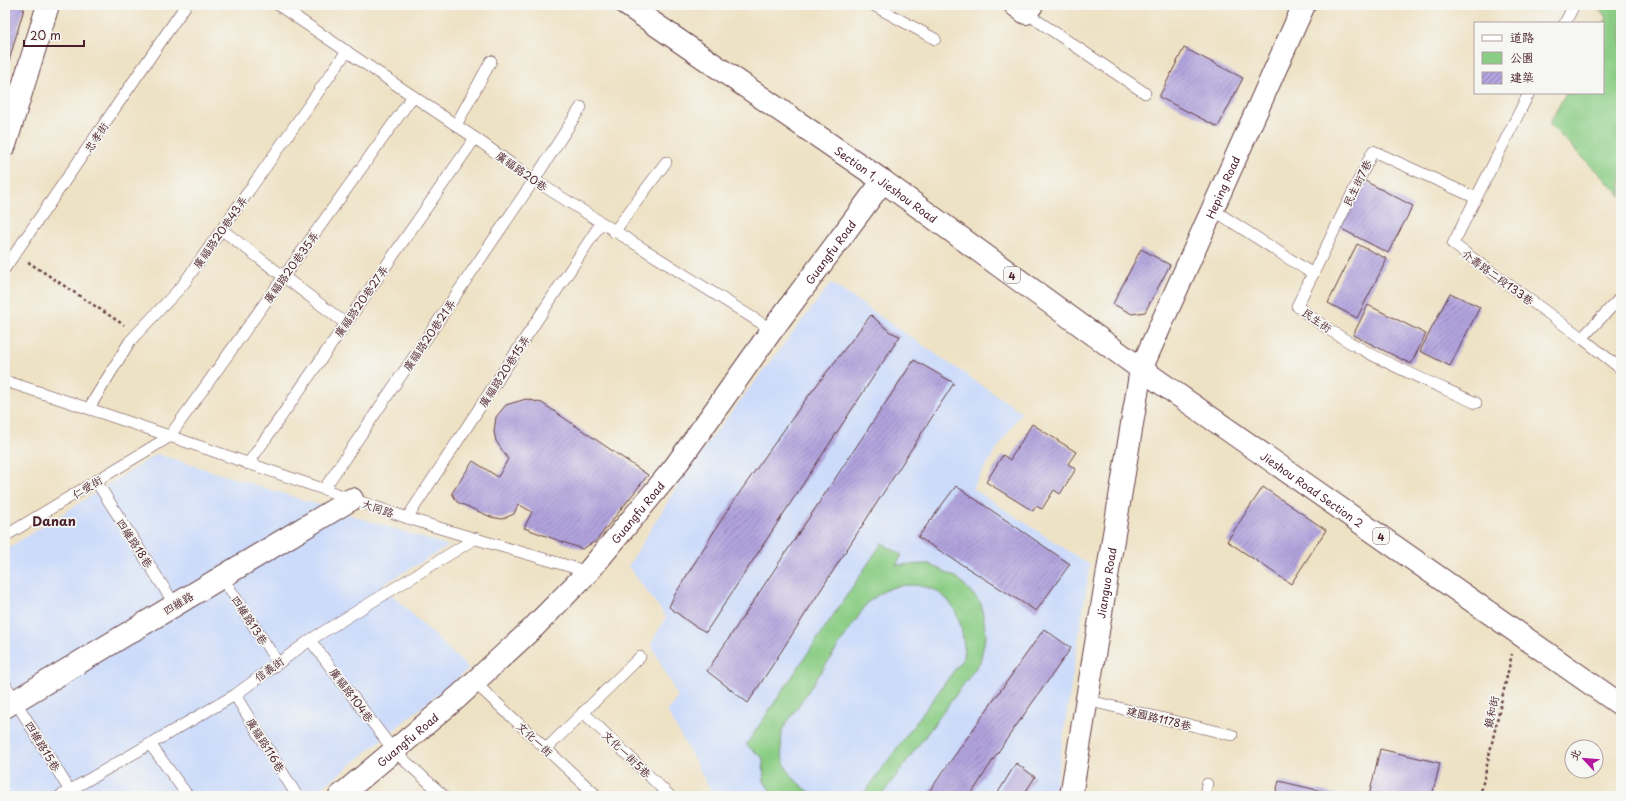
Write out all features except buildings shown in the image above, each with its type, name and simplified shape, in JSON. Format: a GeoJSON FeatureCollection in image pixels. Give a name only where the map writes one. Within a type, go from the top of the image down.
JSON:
{"type":"FeatureCollection","features":[{"type":"Feature","properties":{"kind":"street"},"geometry":{"type":"LineString","coordinates":[[5,145],[48,5]]}},
{"type":"Feature","properties":{"kind":"street","name":"Section 1, Jieshou Road"},"geometry":{"type":"LineString","coordinates":[[627,5],[648,14],[1141,369]]}},
{"type":"Feature","properties":{"kind":"street","name":"Heping Road"},"geometry":{"type":"LineString","coordinates":[[1141,369],[1304,5]]}},
{"type":"Feature","properties":{"kind":"street","name":"Guangfu Road"},"geometry":{"type":"LineString","coordinates":[[340,796],[458,697],[533,628],[588,572],[674,468],[772,330],[883,182]]}},
{"type":"Feature","properties":{"kind":"street","name":"Jieshou Road Section 2"},"geometry":{"type":"LineString","coordinates":[[1141,369],[1518,631],[1621,705]]}},
{"type":"Feature","properties":{"kind":"street","name":"Jianguo Road"},"geometry":{"type":"LineString","coordinates":[[1071,796],[1141,369]]}},
{"type":"Feature","properties":{"kind":"street","name":"四維路"},"geometry":{"type":"LineString","coordinates":[[9,697],[175,605],[352,499]]}},
{"type":"Feature","properties":{"kind":"lane","name":"忠孝街"},"geometry":{"type":"LineString","coordinates":[[5,268],[186,5]]}},
{"type":"Feature","properties":{"kind":"lane","name":"廣福路20巷"},"geometry":{"type":"LineString","coordinates":[[278,5],[456,125],[534,180],[601,224],[772,330]]}},
{"type":"Feature","properties":{"kind":"lane"},"geometry":{"type":"LineString","coordinates":[[873,5],[935,40]]}},
{"type":"Feature","properties":{"kind":"lane"},"geometry":{"type":"LineString","coordinates":[[1566,22],[1574,5]]}},
{"type":"Feature","properties":{"kind":"lane"},"geometry":{"type":"LineString","coordinates":[[1024,8],[1145,93]]}},
{"type":"Feature","properties":{"kind":"lane","name":"廣福路20巷43弄"},"geometry":{"type":"LineString","coordinates":[[89,408],[130,341],[182,286],[347,51]]}},
{"type":"Feature","properties":{"kind":"lane"},"geometry":{"type":"LineString","coordinates":[[456,125],[491,61]]}},
{"type":"Feature","properties":{"kind":"lane","name":"介壽路二段133巷"},"geometry":{"type":"LineString","coordinates":[[1529,94],[1453,244],[1582,338],[1621,369]]}},
{"type":"Feature","properties":{"kind":"lane","name":"廣福路20巷35弄"},"geometry":{"type":"LineString","coordinates":[[169,437],[413,96]]}},
{"type":"Feature","properties":{"kind":"lane","name":"廣福路20巷21弄"},"geometry":{"type":"LineString","coordinates":[[324,490],[534,180],[581,107]]}},
{"type":"Feature","properties":{"kind":"lane","name":"廣福路20巷27弄"},"geometry":{"type":"LineString","coordinates":[[248,464],[474,138]]}},
{"type":"Feature","properties":{"kind":"lane","name":"民生街7巷"},"geometry":{"type":"LineString","coordinates":[[1312,274],[1373,151],[1476,198]]}},
{"type":"Feature","properties":{"kind":"lane"},"geometry":{"type":"LineString","coordinates":[[614,232],[666,162]]}},
{"type":"Feature","properties":{"kind":"lane"},"geometry":{"type":"LineString","coordinates":[[1212,209],[1312,274]]}},
{"type":"Feature","properties":{"kind":"lane","name":"廣福路20巷15弄"},"geometry":{"type":"LineString","coordinates":[[407,518],[601,224]]}},
{"type":"Feature","properties":{"kind":"lane"},"geometry":{"type":"LineString","coordinates":[[222,230],[283,278],[345,323]]}},
{"type":"Feature","properties":{"kind":"lane","name":"民生街"},"geometry":{"type":"LineString","coordinates":[[1312,274],[1296,306],[1316,322],[1372,356],[1476,403]]}},
{"type":"Feature","properties":{"kind":"lane"},"geometry":{"type":"LineString","coordinates":[[1582,338],[1621,297]]}},
{"type":"Feature","properties":{"kind":"lane","name":"大同路"},"geometry":{"type":"LineString","coordinates":[[5,381],[89,408],[169,437],[407,518],[588,572]]}},
{"type":"Feature","properties":{"kind":"lane","name":"仁愛街"},"geometry":{"type":"LineString","coordinates":[[5,536],[169,437]]}},
{"type":"Feature","properties":{"kind":"lane","name":"四維路18巷"},"geometry":{"type":"LineString","coordinates":[[96,481],[175,605]]}},
{"type":"Feature","properties":{"kind":"lane","name":"信義街"},"geometry":{"type":"LineString","coordinates":[[68,794],[235,695],[310,640],[476,538]]}},
{"type":"Feature","properties":{"kind":"lane","name":"四維路13巷"},"geometry":{"type":"LineString","coordinates":[[222,577],[278,663]]}},
{"type":"Feature","properties":{"kind":"lane","name":"廣福路104巷"},"geometry":{"type":"LineString","coordinates":[[310,640],[394,751],[444,796]]}},
{"type":"Feature","properties":{"kind":"lane"},"geometry":{"type":"LineString","coordinates":[[546,749],[640,657]]}},
{"type":"Feature","properties":{"kind":"lane","name":"文化一街"},"geometry":{"type":"LineString","coordinates":[[474,682],[597,796]]}},
{"type":"Feature","properties":{"kind":"lane","name":"廣福路116巷"},"geometry":{"type":"LineString","coordinates":[[235,695],[297,796]]}},
{"type":"Feature","properties":{"kind":"lane","name":"四維路15巷"},"geometry":{"type":"LineString","coordinates":[[9,697],[68,794]]}},
{"type":"Feature","properties":{"kind":"lane","name":"建國路1178巷"},"geometry":{"type":"LineString","coordinates":[[1086,700],[1232,736]]}},
{"type":"Feature","properties":{"kind":"lane","name":"文化一街5巷"},"geometry":{"type":"LineString","coordinates":[[583,712],[670,796]]}},
{"type":"Feature","properties":{"kind":"lane"},"geometry":{"type":"LineString","coordinates":[[150,744],[188,796]]}},
{"type":"Feature","properties":{"kind":"lane"},"geometry":{"type":"LineString","coordinates":[[1205,796],[1208,784]]}},
{"type":"Feature","properties":{"kind":"path"},"geometry":{"type":"LineString","coordinates":[[16,254],[137,334]]}},
{"type":"Feature","properties":{"kind":"path","name":"銀和街"},"geometry":{"type":"LineString","coordinates":[[1480,796],[1518,631]]}},
{"type":"Feature","properties":{"kind":"shaded area"},"geometry":{"type":"Polygon","coordinates":[[[831,283],[1021,412],[972,488],[1090,565],[1054,796],[714,796],[667,711],[678,697],[651,644],[666,617],[628,566],[689,467],[831,283]]]}},
{"type":"Feature","properties":{"kind":"shaded area"},"geometry":{"type":"Polygon","coordinates":[[[157,454],[449,546],[382,585],[469,669],[312,796],[5,796],[5,550],[157,454]]]}},
{"type":"Feature","properties":{"kind":"green space"},"geometry":{"type":"Polygon","coordinates":[[[1595,5],[1621,5],[1621,196],[1549,124],[1565,94],[1604,94],[1604,23],[1607,18],[1595,5]]]}},
{"type":"Feature","properties":{"kind":"green space"},"geometry":{"type":"Polygon","coordinates":[[[882,543],[902,555],[896,565],[929,564],[959,579],[981,603],[986,634],[980,662],[881,796],[857,796],[865,792],[964,657],[964,645],[960,622],[950,602],[942,595],[932,589],[912,585],[903,585],[886,590],[868,602],[782,730],[781,749],[785,765],[799,784],[805,789],[819,796],[774,796],[764,781],[763,758],[746,745],[882,543]]]}},
{"type":"Feature","properties":{"kind":"district","name":"Danan"},"geometry":{"type":"Point","coordinates":[54,520]}}]}
